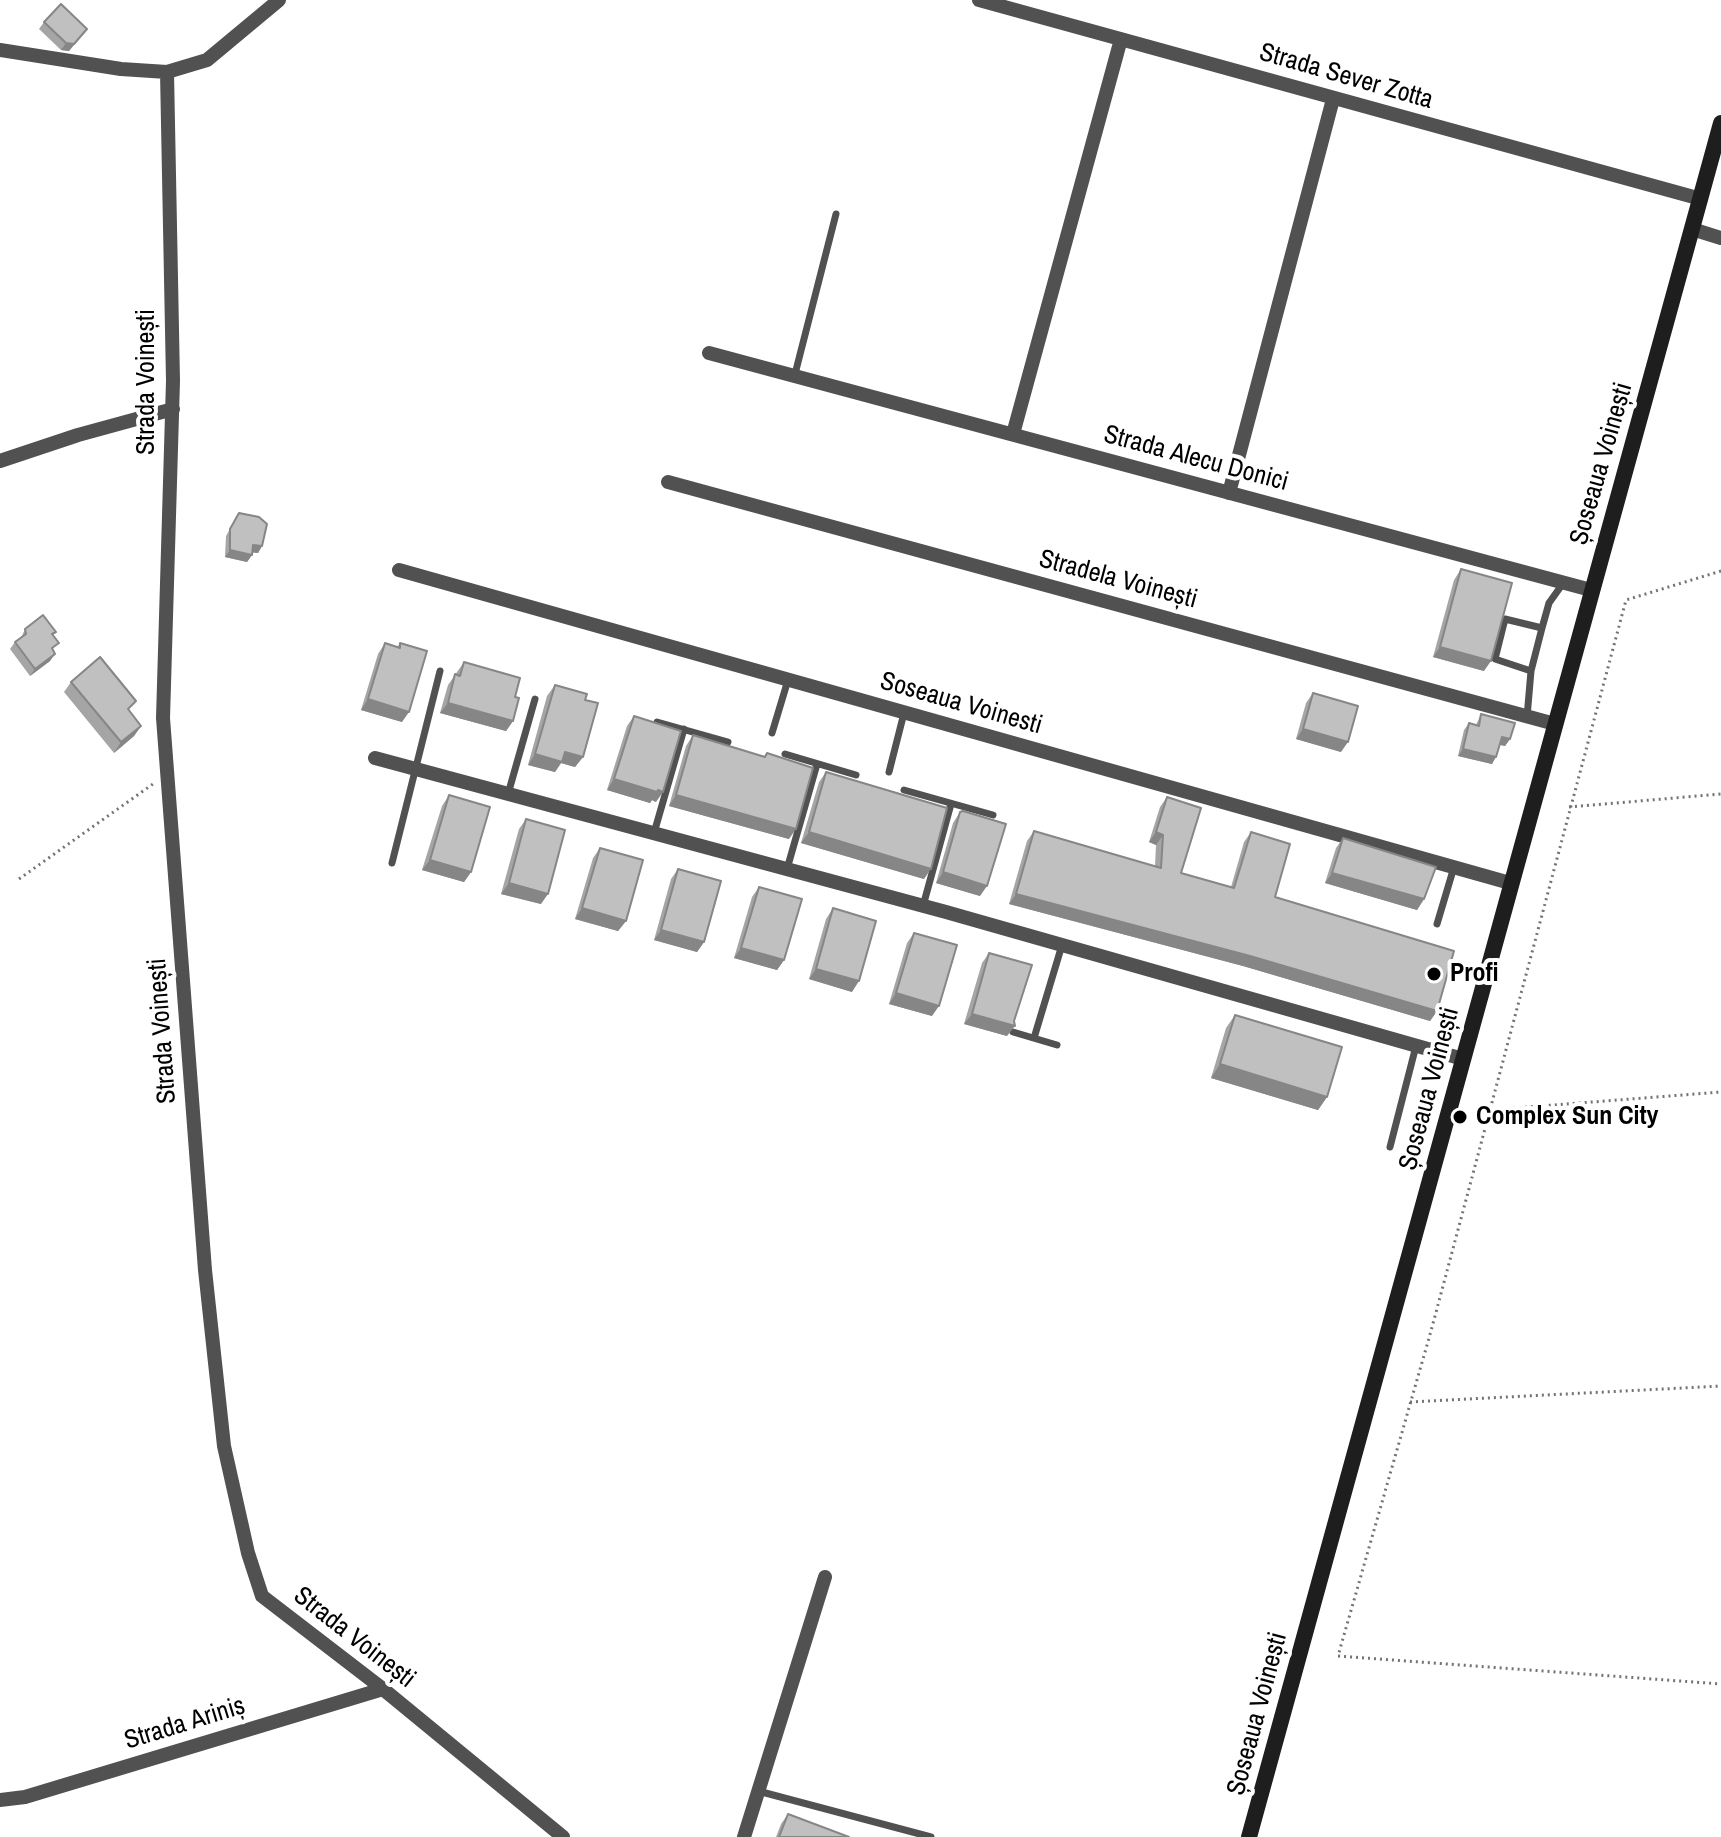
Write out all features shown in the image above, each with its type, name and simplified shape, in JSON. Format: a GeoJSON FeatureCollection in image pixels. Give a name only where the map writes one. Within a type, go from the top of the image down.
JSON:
{"type":"FeatureCollection","features":[{"type":"Feature","properties":{"kind":"main road","name":"Șoseaua Voinești"},"geometry":{"type":"LineString","coordinates":[[1249,1837],[1721,123]]}},
{"type":"Feature","properties":{"kind":"street"},"geometry":{"type":"LineString","coordinates":[[0,50],[121,69],[167,72],[207,60],[279,0]]}},
{"type":"Feature","properties":{"kind":"street","name":"Strada Sever Zotta"},"geometry":{"type":"LineString","coordinates":[[979,0],[1701,199]]}},
{"type":"Feature","properties":{"kind":"street"},"geometry":{"type":"LineString","coordinates":[[1013,434],[1121,39]]}},
{"type":"Feature","properties":{"kind":"street","name":"Strada Voinești"},"geometry":{"type":"LineString","coordinates":[[167,72],[173,409],[163,718],[205,1270],[224,1446],[248,1553],[262,1596],[383,1689],[563,1837]]}},
{"type":"Feature","properties":{"kind":"street"},"geometry":{"type":"LineString","coordinates":[[1229,493],[1333,99]]}},
{"type":"Feature","properties":{"kind":"street"},"geometry":{"type":"LineString","coordinates":[[1692,229],[1721,238]]}},
{"type":"Feature","properties":{"kind":"street","name":"Strada Alecu Donici"},"geometry":{"type":"LineString","coordinates":[[709,353],[1591,590]]}},
{"type":"Feature","properties":{"kind":"street"},"geometry":{"type":"LineString","coordinates":[[0,461],[78,435],[173,409]]}},
{"type":"Feature","properties":{"kind":"street","name":"Stradela Voinești"},"geometry":{"type":"LineString","coordinates":[[668,482],[1555,724]]}},
{"type":"Feature","properties":{"kind":"street","name":"Soseaua Voinesti"},"geometry":{"type":"LineString","coordinates":[[399,570],[1510,883]]}},
{"type":"Feature","properties":{"kind":"street"},"geometry":{"type":"LineString","coordinates":[[375,758],[923,906],[1463,1059]]}},
{"type":"Feature","properties":{"kind":"street"},"geometry":{"type":"LineString","coordinates":[[744,1837],[825,1577]]}},
{"type":"Feature","properties":{"kind":"street","name":"Strada Ariniș"},"geometry":{"type":"LineString","coordinates":[[0,1800],[25,1797],[383,1689]]}},
{"type":"Feature","properties":{"kind":"lane"},"geometry":{"type":"LineString","coordinates":[[792,373],[836,214]]}},
{"type":"Feature","properties":{"kind":"lane"},"geometry":{"type":"LineString","coordinates":[[1527,717],[1531,671],[1542,628],[1549,603],[1564,582]]}},
{"type":"Feature","properties":{"kind":"lane"},"geometry":{"type":"LineString","coordinates":[[1531,671],[1495,659],[1505,619],[1542,628]]}},
{"type":"Feature","properties":{"kind":"lane"},"geometry":{"type":"LineString","coordinates":[[392,863],[440,671]]}},
{"type":"Feature","properties":{"kind":"lane"},"geometry":{"type":"LineString","coordinates":[[772,733],[788,680]]}},
{"type":"Feature","properties":{"kind":"lane"},"geometry":{"type":"LineString","coordinates":[[508,794],[535,699]]}},
{"type":"Feature","properties":{"kind":"lane"},"geometry":{"type":"LineString","coordinates":[[889,772],[904,713]]}},
{"type":"Feature","properties":{"kind":"lane"},"geometry":{"type":"LineString","coordinates":[[657,722],[728,742]]}},
{"type":"Feature","properties":{"kind":"lane"},"geometry":{"type":"LineString","coordinates":[[654,833],[684,729]]}},
{"type":"Feature","properties":{"kind":"lane"},"geometry":{"type":"LineString","coordinates":[[785,754],[856,775]]}},
{"type":"Feature","properties":{"kind":"lane"},"geometry":{"type":"LineString","coordinates":[[787,869],[817,764]]}},
{"type":"Feature","properties":{"kind":"lane"},"geometry":{"type":"LineString","coordinates":[[904,790],[993,815]]}},
{"type":"Feature","properties":{"kind":"lane"},"geometry":{"type":"LineString","coordinates":[[923,906],[951,804]]}},
{"type":"Feature","properties":{"kind":"lane"},"geometry":{"type":"LineString","coordinates":[[1437,924],[1454,867]]}},
{"type":"Feature","properties":{"kind":"lane"},"geometry":{"type":"LineString","coordinates":[[1034,1038],[1062,945]]}},
{"type":"Feature","properties":{"kind":"lane"},"geometry":{"type":"LineString","coordinates":[[1013,1032],[1057,1045]]}},
{"type":"Feature","properties":{"kind":"lane"},"geometry":{"type":"LineString","coordinates":[[1390,1147],[1416,1046]]}},
{"type":"Feature","properties":{"kind":"lane"},"geometry":{"type":"LineString","coordinates":[[758,1791],[931,1837]]}},
{"type":"Feature","properties":{"kind":"path"},"geometry":{"type":"LineString","coordinates":[[1721,571],[1626,600],[1410,1402],[1338,1656],[1721,1684]]}},
{"type":"Feature","properties":{"kind":"path"},"geometry":{"type":"LineString","coordinates":[[19,879],[168,774]]}},
{"type":"Feature","properties":{"kind":"path"},"geometry":{"type":"LineString","coordinates":[[1569,807],[1721,794]]}},
{"type":"Feature","properties":{"kind":"path"},"geometry":{"type":"LineString","coordinates":[[1489,1110],[1721,1092]]}},
{"type":"Feature","properties":{"kind":"path"},"geometry":{"type":"LineString","coordinates":[[1410,1402],[1721,1386]]}},
{"type":"Feature","properties":{"kind":"building"},"geometry":{"type":"Polygon","coordinates":[[[61,4],[87,29],[74,44],[66,43],[44,22],[61,4]]]}},
{"type":"Feature","properties":{"kind":"building"},"geometry":{"type":"Polygon","coordinates":[[[239,513],[259,517],[267,524],[262,546],[253,545],[252,555],[230,550],[230,529],[239,513]]]}},
{"type":"Feature","properties":{"kind":"building"},"geometry":{"type":"Polygon","coordinates":[[[1461,569],[1512,583],[1491,661],[1440,647],[1461,569]]]}},
{"type":"Feature","properties":{"kind":"building"},"geometry":{"type":"Polygon","coordinates":[[[43,615],[56,632],[52,634],[59,643],[52,648],[55,654],[35,669],[15,642],[26,634],[25,629],[43,615]]]}},
{"type":"Feature","properties":{"kind":"building"},"geometry":{"type":"Polygon","coordinates":[[[385,643],[400,648],[400,643],[427,651],[409,712],[368,699],[385,643]]]}},
{"type":"Feature","properties":{"kind":"building"},"geometry":{"type":"Polygon","coordinates":[[[100,657],[136,701],[128,709],[141,726],[121,742],[71,682],[100,657]]]}},
{"type":"Feature","properties":{"kind":"building"},"geometry":{"type":"Polygon","coordinates":[[[464,662],[520,678],[513,721],[448,703],[455,674],[460,676],[464,662]]]}},
{"type":"Feature","properties":{"kind":"building"},"geometry":{"type":"Polygon","coordinates":[[[555,685],[587,694],[585,700],[598,703],[583,757],[565,752],[562,762],[535,754],[555,685]]]}},
{"type":"Feature","properties":{"kind":"building"},"geometry":{"type":"Polygon","coordinates":[[[1313,693],[1358,706],[1348,742],[1303,729],[1313,693]]]}},
{"type":"Feature","properties":{"kind":"building"},"geometry":{"type":"Polygon","coordinates":[[[1481,714],[1515,723],[1510,739],[1502,737],[1496,757],[1463,749],[1469,723],[1479,726],[1481,714]]]}},
{"type":"Feature","properties":{"kind":"building"},"geometry":{"type":"Polygon","coordinates":[[[634,716],[681,731],[663,792],[614,779],[634,716]]]}},
{"type":"Feature","properties":{"kind":"building"},"geometry":{"type":"Polygon","coordinates":[[[693,735],[813,768],[796,829],[676,795],[693,735]]]}},
{"type":"Feature","properties":{"kind":"building"},"geometry":{"type":"Polygon","coordinates":[[[826,772],[947,808],[931,869],[809,832],[826,772]]]}},
{"type":"Feature","properties":{"kind":"building"},"geometry":{"type":"Polygon","coordinates":[[[449,795],[490,807],[471,872],[430,860],[449,795]]]}},
{"type":"Feature","properties":{"kind":"building"},"geometry":{"type":"Polygon","coordinates":[[[1167,797],[1201,808],[1181,873],[1234,888],[1251,832],[1290,844],[1275,897],[1454,951],[1437,1011],[1250,956],[1016,894],[1034,831],[1161,868],[1163,835],[1156,832],[1167,797]]]}},
{"type":"Feature","properties":{"kind":"building"},"geometry":{"type":"Polygon","coordinates":[[[960,812],[1006,824],[987,886],[943,872],[960,812]]]}},
{"type":"Feature","properties":{"kind":"building"},"geometry":{"type":"Polygon","coordinates":[[[526,819],[565,830],[548,894],[509,883],[526,819]]]}},
{"type":"Feature","properties":{"kind":"building"},"geometry":{"type":"Polygon","coordinates":[[[1343,838],[1436,867],[1424,899],[1332,873],[1343,838]]]}},
{"type":"Feature","properties":{"kind":"building"},"geometry":{"type":"Polygon","coordinates":[[[600,848],[643,860],[626,921],[582,908],[600,848]]]}},
{"type":"Feature","properties":{"kind":"building"},"geometry":{"type":"Polygon","coordinates":[[[678,869],[721,881],[704,942],[661,930],[678,869]]]}},
{"type":"Feature","properties":{"kind":"building"},"geometry":{"type":"Polygon","coordinates":[[[759,887],[802,899],[784,960],[741,948],[759,887]]]}},
{"type":"Feature","properties":{"kind":"building"},"geometry":{"type":"Polygon","coordinates":[[[833,908],[876,921],[859,981],[816,969],[833,908]]]}},
{"type":"Feature","properties":{"kind":"building"},"geometry":{"type":"Polygon","coordinates":[[[914,933],[957,945],[939,1006],[896,993],[914,933]]]}},
{"type":"Feature","properties":{"kind":"building"},"geometry":{"type":"Polygon","coordinates":[[[989,953],[1032,965],[1015,1026],[972,1014],[989,953]]]}},
{"type":"Feature","properties":{"kind":"building"},"geometry":{"type":"Polygon","coordinates":[[[1235,1015],[1342,1047],[1327,1097],[1220,1064],[1235,1015]]]}},
{"type":"Feature","properties":{"kind":"building"},"geometry":{"type":"Polygon","coordinates":[[[788,1814],[849,1837],[779,1837],[788,1814]]]}},
{"type":"Feature","properties":{"kind":"place","name":"Profi"},"geometry":{"type":"Point","coordinates":[1434,974]}},
{"type":"Feature","properties":{"kind":"place","name":"Complex Sun City"},"geometry":{"type":"Point","coordinates":[1460,1117]}}]}
